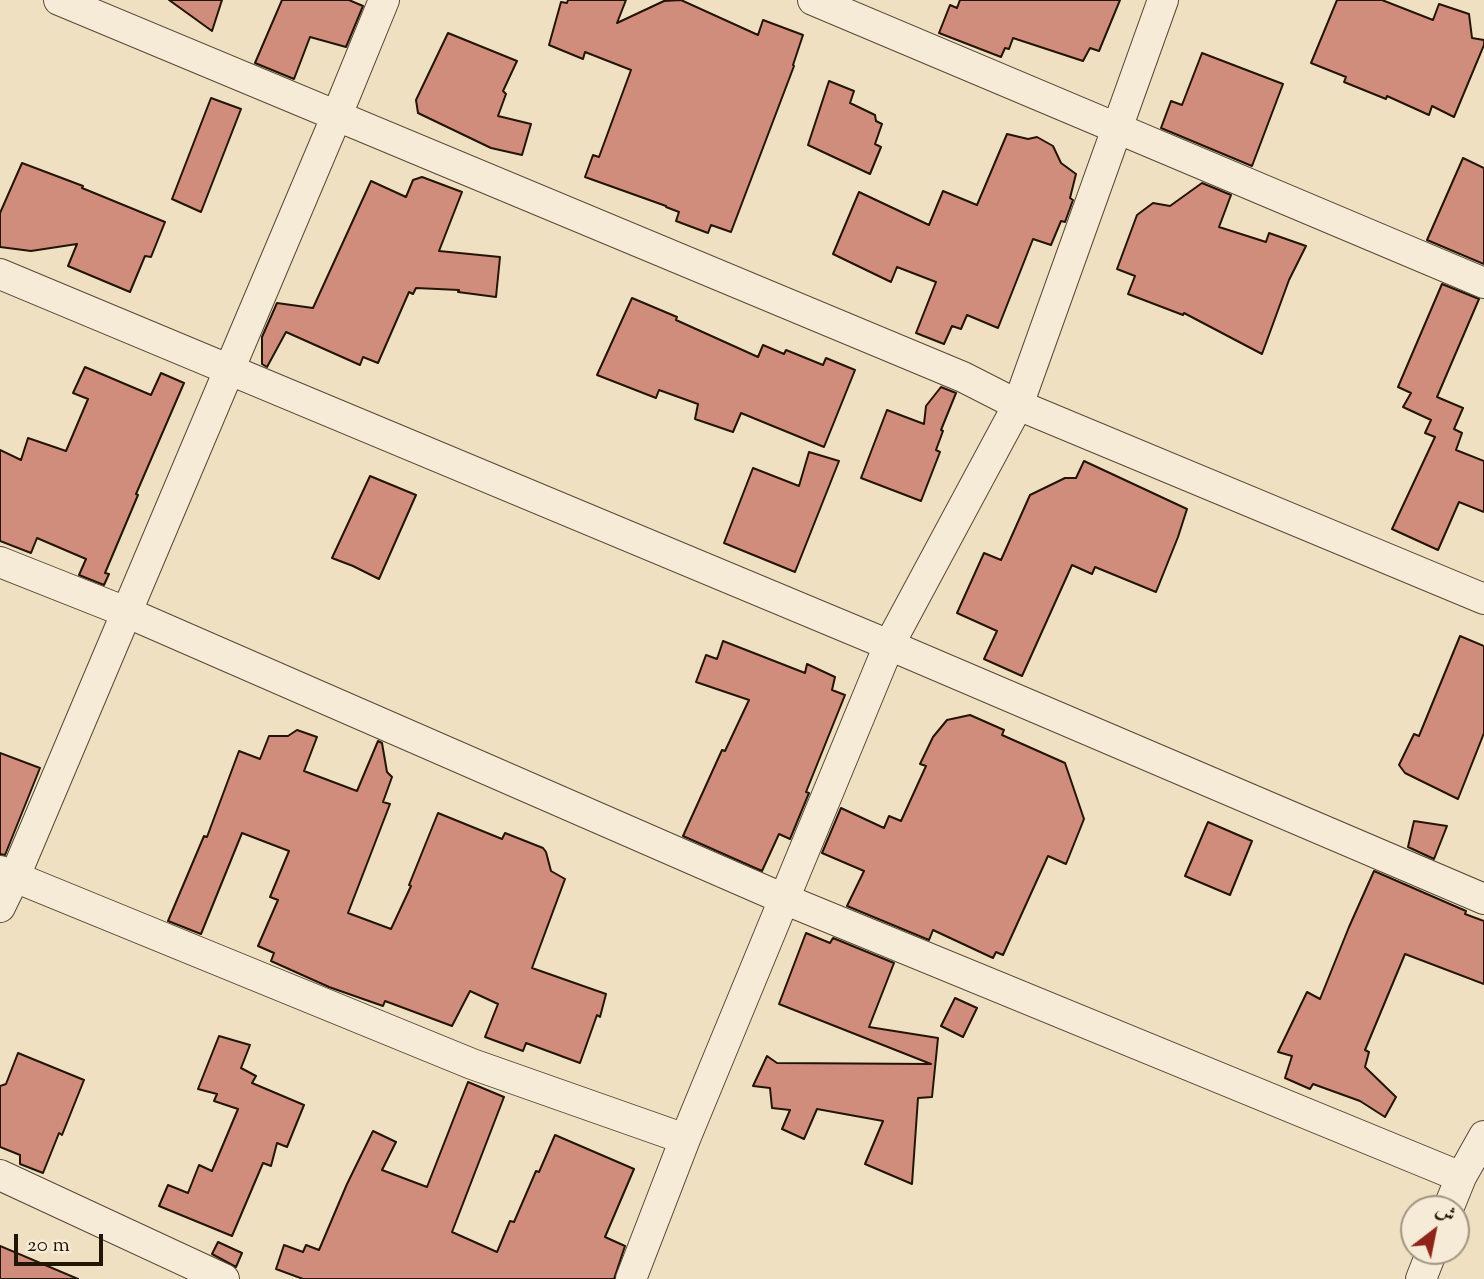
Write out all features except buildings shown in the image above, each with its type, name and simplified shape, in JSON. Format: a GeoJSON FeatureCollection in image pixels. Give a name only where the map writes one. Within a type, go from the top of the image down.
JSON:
{"type":"FeatureCollection","features":[{"type":"Feature","properties":{"kind":"street"},"geometry":{"type":"LineString","coordinates":[[59,0],[963,377],[1018,405],[1484,599]]}},
{"type":"Feature","properties":{"kind":"street"},"geometry":{"type":"LineString","coordinates":[[0,907],[7,874],[126,612],[384,0]]}},
{"type":"Feature","properties":{"kind":"street"},"geometry":{"type":"LineString","coordinates":[[813,0],[1484,283]]}},
{"type":"Feature","properties":{"kind":"street"},"geometry":{"type":"LineString","coordinates":[[631,1279],[685,1139],[889,645],[1018,405],[1163,0]]}},
{"type":"Feature","properties":{"kind":"street"},"geometry":{"type":"LineString","coordinates":[[0,274],[889,645],[1484,899]]}},
{"type":"Feature","properties":{"kind":"street"},"geometry":{"type":"LineString","coordinates":[[0,562],[126,612],[784,899],[1461,1177]]}},
{"type":"Feature","properties":{"kind":"street"},"geometry":{"type":"LineString","coordinates":[[7,874],[472,1064],[685,1139]]}},
{"type":"Feature","properties":{"kind":"street"},"geometry":{"type":"LineString","coordinates":[[1454,1195],[1484,1136]]}},
{"type":"Feature","properties":{"kind":"street"},"geometry":{"type":"LineString","coordinates":[[0,1175],[224,1279]]}}]}
